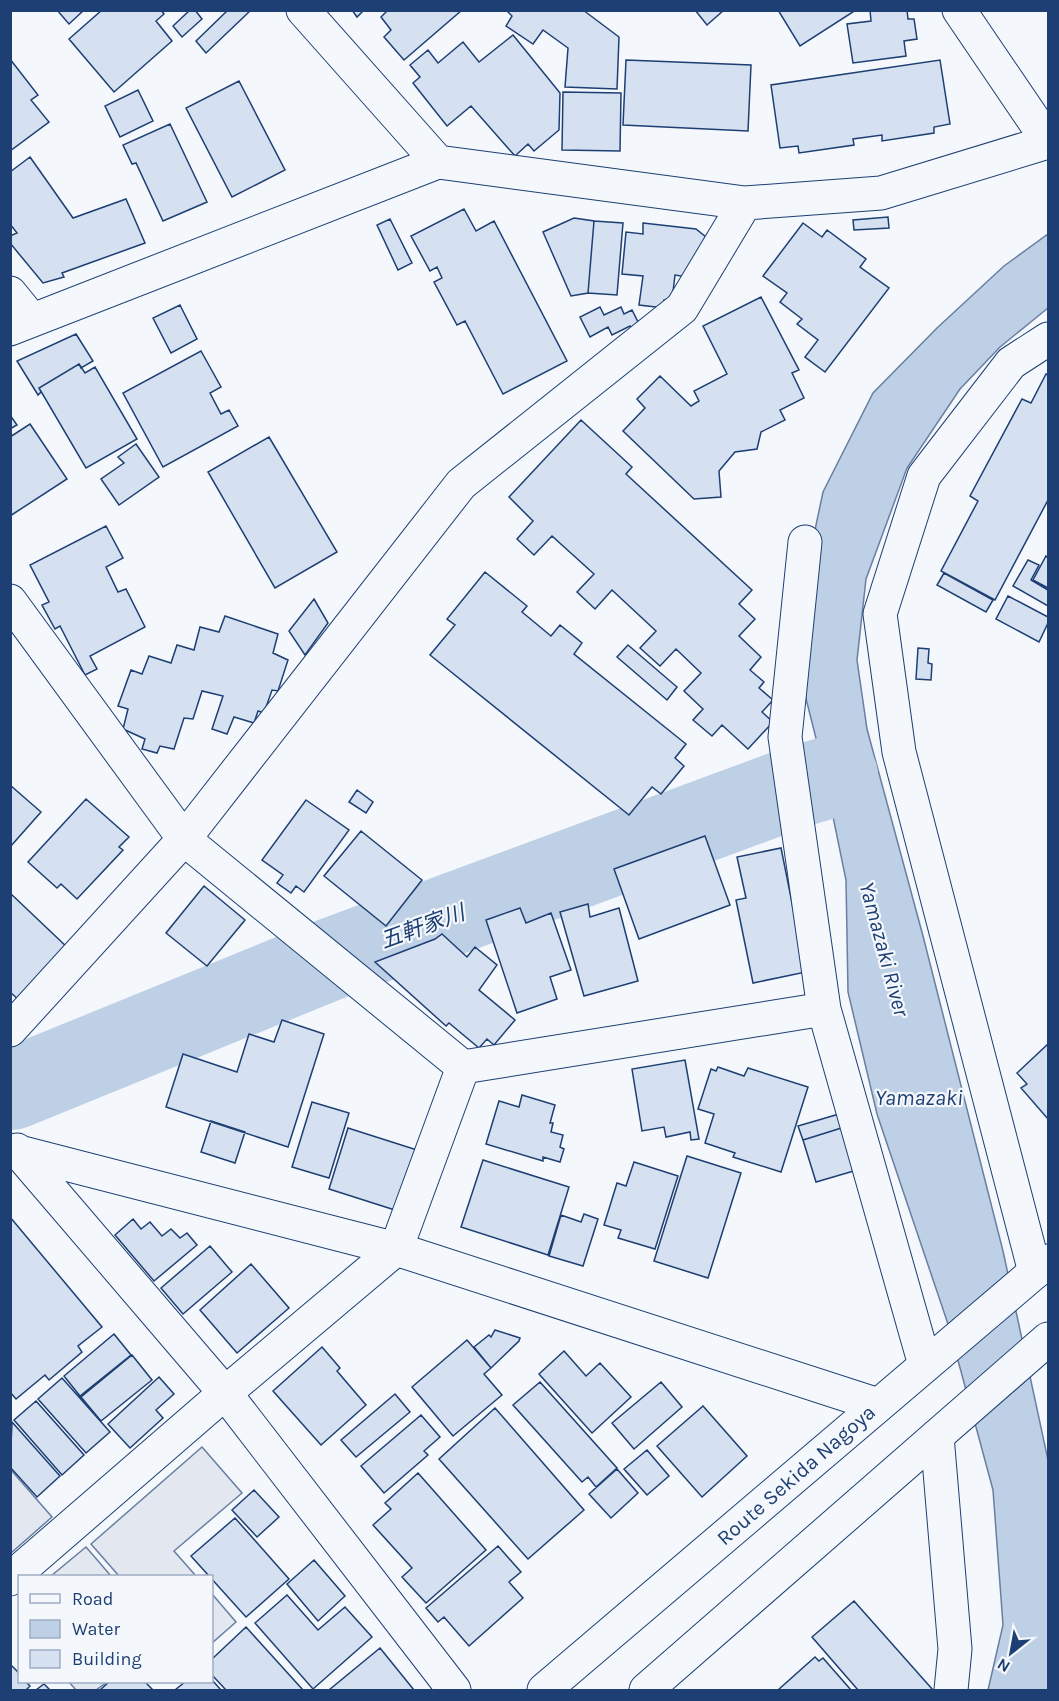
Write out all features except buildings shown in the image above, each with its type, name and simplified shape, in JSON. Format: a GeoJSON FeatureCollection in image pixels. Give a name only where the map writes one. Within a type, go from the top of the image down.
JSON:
{"type":"FeatureCollection","features":[{"type":"Feature","properties":{"kind":"street"},"geometry":{"type":"LineString","coordinates":[[303,10],[438,162]]}},
{"type":"Feature","properties":{"kind":"street"},"geometry":{"type":"LineString","coordinates":[[10,293],[21,324],[438,162],[745,203],[881,193],[1048,142],[959,10]]}},
{"type":"Feature","properties":{"kind":"street"},"geometry":{"type":"LineString","coordinates":[[10,1030],[184,839],[461,483],[682,308],[745,203]]}},
{"type":"Feature","properties":{"kind":"street"},"geometry":{"type":"LineString","coordinates":[[1042,1266],[899,752],[880,614],[924,476],[1011,363],[1048,339]]}},
{"type":"Feature","properties":{"kind":"street"},"geometry":{"type":"LineString","coordinates":[[805,542],[785,737],[824,1009],[925,1365]]}},
{"type":"Feature","properties":{"kind":"street"},"geometry":{"type":"LineString","coordinates":[[10,601],[184,839],[463,1067],[824,1009]]}},
{"type":"Feature","properties":{"kind":"street"},"geometry":{"type":"LineString","coordinates":[[10,1579],[396,1249],[463,1067]]}},
{"type":"Feature","properties":{"kind":"street"},"geometry":{"type":"LineString","coordinates":[[15,1147],[396,1249],[878,1405]]}},
{"type":"Feature","properties":{"kind":"street"},"geometry":{"type":"LineString","coordinates":[[15,1147],[225,1393],[454,1690]]}},
{"type":"Feature","properties":{"kind":"street","name":"Route Sekida Nagoya"},"geometry":{"type":"LineString","coordinates":[[544,1690],[1042,1266]]}},
{"type":"Feature","properties":{"kind":"street"},"geometry":{"type":"LineString","coordinates":[[646,1690],[1048,1339]]}},
{"type":"Feature","properties":{"kind":"street"},"geometry":{"type":"LineString","coordinates":[[942,1432],[955,1649],[951,1690]]}},
{"type":"Feature","properties":{"kind":"shaded area"},"geometry":{"type":"Polygon","coordinates":[[[202,1447],[242,1493],[174,1551],[195,1575],[118,1575],[91,1544],[202,1447]]]}},
{"type":"Feature","properties":{"kind":"shaded area"},"geometry":{"type":"Polygon","coordinates":[[[11,1470],[52,1517],[10,1553],[11,1470]]]}},
{"type":"Feature","properties":{"kind":"shaded area"},"geometry":{"type":"Polygon","coordinates":[[[86,1547],[110,1575],[52,1575],[86,1547]]]}},
{"type":"Feature","properties":{"kind":"shaded area"},"geometry":{"type":"Polygon","coordinates":[[[213,1595],[236,1622],[213,1642],[213,1595]]]}},
{"type":"Feature","properties":{"kind":"shaded area"},"geometry":{"type":"Polygon","coordinates":[[[70,1683],[106,1683],[96,1690],[76,1690],[70,1683]]]}},
{"type":"Feature","properties":{"kind":"water","name":"Yamazaki"},"geometry":{"type":"Polygon","coordinates":[[[1048,234],[1048,308],[1000,347],[960,389],[907,468],[866,579],[857,660],[867,729],[923,936],[1003,1251],[1048,1460],[1048,1690],[988,1690],[1003,1625],[993,1490],[949,1327],[877,1114],[848,992],[846,880],[821,758],[798,667],[805,577],[823,492],[873,393],[937,328],[1004,266],[1048,234]]]}},
{"type":"Feature","properties":{"kind":"waterway","name":"五軒家川"},"geometry":{"type":"LineString","coordinates":[[12,1089],[331,959],[793,788],[837,775]]}},
{"type":"Feature","properties":{"kind":"water label","name":"Yamazaki River"},"geometry":{"type":"Point","coordinates":[885,949]}}]}
